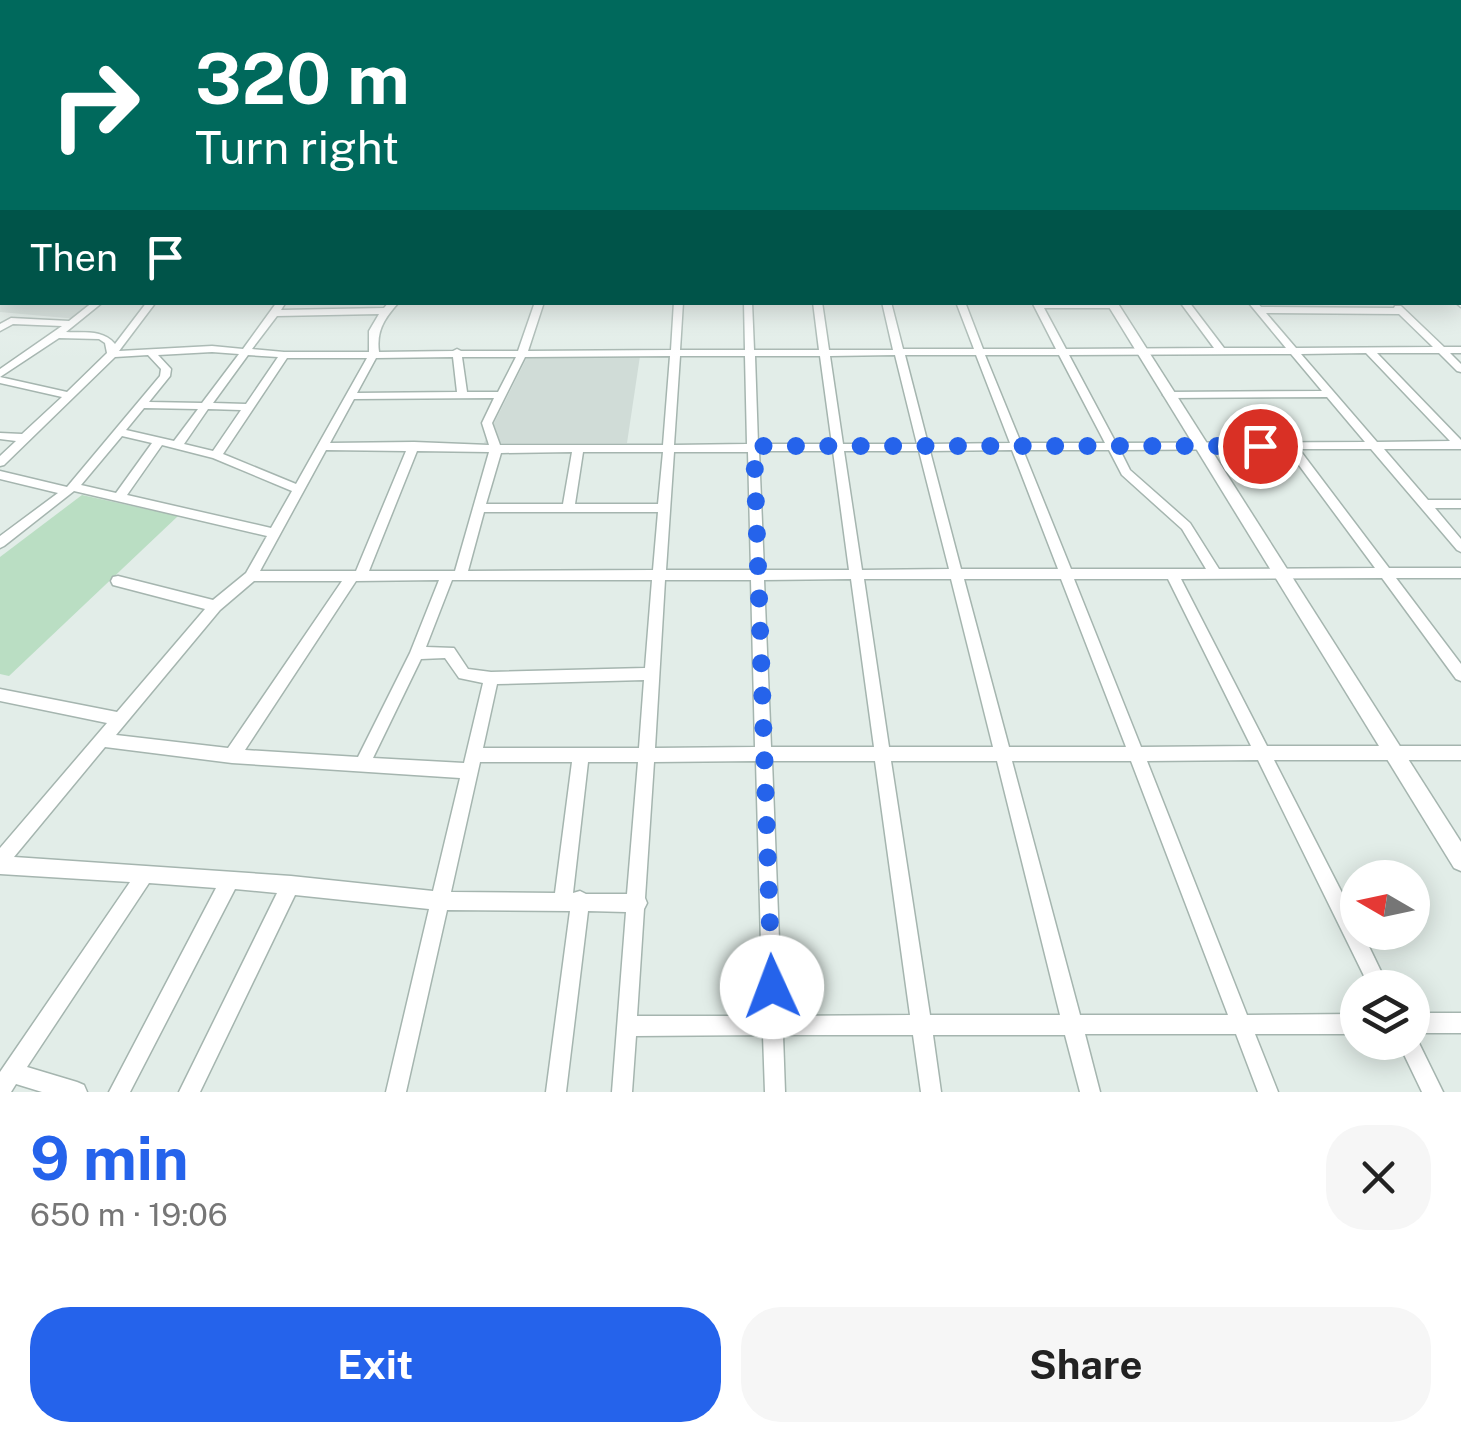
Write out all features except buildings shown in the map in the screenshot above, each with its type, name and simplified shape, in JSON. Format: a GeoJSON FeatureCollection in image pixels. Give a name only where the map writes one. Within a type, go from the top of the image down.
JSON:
{"type":"FeatureCollection","features":[{"type":"Feature","properties":{"kind":"street"},"geometry":{"type":"LineString","coordinates":[[0,377],[95,305]]}},
{"type":"Feature","properties":{"kind":"street"},"geometry":{"type":"LineString","coordinates":[[0,462],[112,354],[150,305]]}},
{"type":"Feature","properties":{"kind":"street"},"geometry":{"type":"LineString","coordinates":[[176,446],[280,305]]}},
{"type":"Feature","properties":{"kind":"street"},"geometry":{"type":"LineString","coordinates":[[0,863],[215,606],[251,576],[374,354],[372,329],[392,305]]}},
{"type":"Feature","properties":{"kind":"street"},"geometry":{"type":"LineString","coordinates":[[362,764],[454,575],[480,508],[496,449],[487,424],[524,352],[539,305]]}},
{"type":"Feature","properties":{"kind":"street"},"geometry":{"type":"LineString","coordinates":[[622,1092],[679,305]]}},
{"type":"Feature","properties":{"kind":"street"},"geometry":{"type":"LineString","coordinates":[[748,305],[775,1092]]}},
{"type":"Feature","properties":{"kind":"street"},"geometry":{"type":"LineString","coordinates":[[818,305],[932,1092]]}},
{"type":"Feature","properties":{"kind":"street"},"geometry":{"type":"LineString","coordinates":[[887,305],[1090,1092]]}},
{"type":"Feature","properties":{"kind":"street"},"geometry":{"type":"LineString","coordinates":[[961,305],[1268,1092]]}},
{"type":"Feature","properties":{"kind":"street"},"geometry":{"type":"LineString","coordinates":[[1037,305],[1110,447],[1133,479],[1186,526],[1216,574]]}},
{"type":"Feature","properties":{"kind":"street"},"geometry":{"type":"LineString","coordinates":[[1113,305],[1461,861]]}},
{"type":"Feature","properties":{"kind":"street"},"geometry":{"type":"LineString","coordinates":[[1186,305],[1220,350]]}},
{"type":"Feature","properties":{"kind":"street"},"geometry":{"type":"LineString","coordinates":[[1255,306],[1396,307],[1461,368]]}},
{"type":"Feature","properties":{"kind":"street"},"geometry":{"type":"LineString","coordinates":[[1255,306],[1461,547]]}},
{"type":"Feature","properties":{"kind":"street"},"geometry":{"type":"LineString","coordinates":[[276,313],[385,311]]}},
{"type":"Feature","properties":{"kind":"street"},"geometry":{"type":"LineString","coordinates":[[0,328],[5,320],[73,324]]}},
{"type":"Feature","properties":{"kind":"street"},"geometry":{"type":"LineString","coordinates":[[57,335],[102,336],[110,342],[112,354]]}},
{"type":"Feature","properties":{"kind":"street"},"geometry":{"type":"LineString","coordinates":[[112,354],[212,349],[284,355],[1461,350]]}},
{"type":"Feature","properties":{"kind":"street"},"geometry":{"type":"LineString","coordinates":[[1368,350],[1460,445]]}},
{"type":"Feature","properties":{"kind":"street"},"geometry":{"type":"LineString","coordinates":[[457,352],[462,395]]}},
{"type":"Feature","properties":{"kind":"street"},"geometry":{"type":"LineString","coordinates":[[0,543],[71,489],[144,406],[166,370],[152,354]]}},
{"type":"Feature","properties":{"kind":"street"},"geometry":{"type":"LineString","coordinates":[[216,455],[284,355]]}},
{"type":"Feature","properties":{"kind":"street"},"geometry":{"type":"LineString","coordinates":[[0,377],[68,395]]}},
{"type":"Feature","properties":{"kind":"street"},"geometry":{"type":"LineString","coordinates":[[1168,395],[1330,394]]}},
{"type":"Feature","properties":{"kind":"street"},"geometry":{"type":"LineString","coordinates":[[350,396],[500,396]]}},
{"type":"Feature","properties":{"kind":"street"},"geometry":{"type":"LineString","coordinates":[[144,406],[250,408]]}},
{"type":"Feature","properties":{"kind":"street"},"geometry":{"type":"LineString","coordinates":[[121,432],[216,455],[298,489]]}},
{"type":"Feature","properties":{"kind":"street"},"geometry":{"type":"LineString","coordinates":[[0,436],[24,438]]}},
{"type":"Feature","properties":{"kind":"street"},"geometry":{"type":"LineString","coordinates":[[119,497],[158,443]]}},
{"type":"Feature","properties":{"kind":"street"},"geometry":{"type":"LineString","coordinates":[[321,446],[496,449],[1460,445]]}},
{"type":"Feature","properties":{"kind":"street"},"geometry":{"type":"LineString","coordinates":[[232,756],[356,576],[414,446]]}},
{"type":"Feature","properties":{"kind":"street"},"geometry":{"type":"LineString","coordinates":[[1290,446],[1461,674]]}},
{"type":"Feature","properties":{"kind":"street"},"geometry":{"type":"LineString","coordinates":[[568,508],[578,448]]}},
{"type":"Feature","properties":{"kind":"street"},"geometry":{"type":"LineString","coordinates":[[0,475],[276,533]]}},
{"type":"Feature","properties":{"kind":"street"},"geometry":{"type":"LineString","coordinates":[[1424,504],[1461,504]]}},
{"type":"Feature","properties":{"kind":"street"},"geometry":{"type":"LineString","coordinates":[[480,508],[664,508]]}},
{"type":"Feature","properties":{"kind":"street"},"geometry":{"type":"LineString","coordinates":[[251,576],[1461,573]]}},
{"type":"Feature","properties":{"kind":"street"},"geometry":{"type":"LineString","coordinates":[[1172,574],[1371,970]]}},
{"type":"Feature","properties":{"kind":"street"},"geometry":{"type":"LineString","coordinates":[[118,581],[215,606]]}},
{"type":"Feature","properties":{"kind":"street"},"geometry":{"type":"LineString","coordinates":[[417,653],[449,652],[464,674],[492,678],[652,674]]}},
{"type":"Feature","properties":{"kind":"street"},"geometry":{"type":"LineString","coordinates":[[396,1092],[469,763],[492,678]]}},
{"type":"Feature","properties":{"kind":"street"},"geometry":{"type":"LineString","coordinates":[[0,695],[120,719]]}},
{"type":"Feature","properties":{"kind":"street"},"geometry":{"type":"LineString","coordinates":[[102,740],[232,756],[362,764],[469,763],[581,755],[1461,753]]}},
{"type":"Feature","properties":{"kind":"street"},"geometry":{"type":"LineString","coordinates":[[556,1092],[581,755]]}},
{"type":"Feature","properties":{"kind":"street"},"geometry":{"type":"LineString","coordinates":[[0,863],[291,885],[440,901],[638,904]]}},
{"type":"Feature","properties":{"kind":"street"},"geometry":{"type":"LineString","coordinates":[[77,1092],[6,1081],[144,876]]}},
{"type":"Feature","properties":{"kind":"street"},"geometry":{"type":"LineString","coordinates":[[119,1092],[230,880]]}},
{"type":"Feature","properties":{"kind":"street"},"geometry":{"type":"LineString","coordinates":[[189,1092],[291,885]]}},
{"type":"Feature","properties":{"kind":"street"},"geometry":{"type":"LineString","coordinates":[[1430,1023],[1461,1023]]}},
{"type":"Feature","properties":{"kind":"street"},"geometry":{"type":"LineString","coordinates":[[626,1026],[1340,1024]]}},
{"type":"Feature","properties":{"kind":"street"},"geometry":{"type":"LineString","coordinates":[[1417,1060],[1433,1092]]}},
{"type":"Feature","properties":{"kind":"shaded area"},"geometry":{"type":"Polygon","coordinates":[[[0,305],[94,305],[77,319],[0,312],[0,305]]]}},
{"type":"Feature","properties":{"kind":"shaded area"},"geometry":{"type":"Polygon","coordinates":[[[528,355],[640,356],[627,443],[484,443],[528,355]]]}},
{"type":"Feature","properties":{"kind":"green space"},"geometry":{"type":"Polygon","coordinates":[[[82,495],[178,516],[9,676],[0,674],[0,557],[82,495]]]}},
{"type":"Feature","properties":{"kind":"route"},"geometry":{"type":"LineString","coordinates":[[772,987],[754,446],[1260,446]]}}]}
